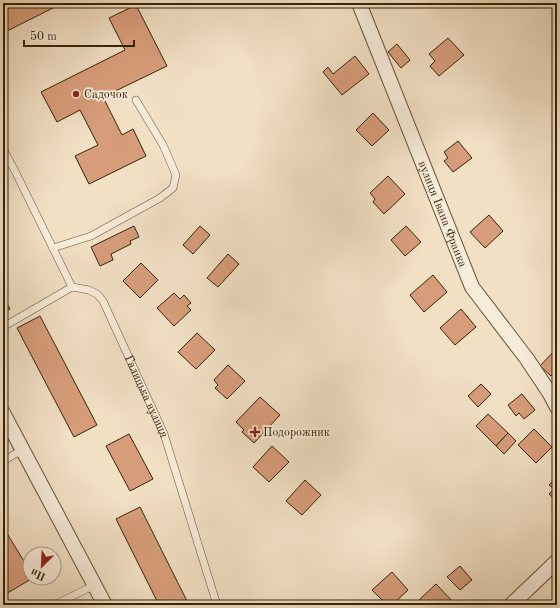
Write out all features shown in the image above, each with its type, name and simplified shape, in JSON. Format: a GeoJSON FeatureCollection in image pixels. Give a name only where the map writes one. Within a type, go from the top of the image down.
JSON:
{"type":"FeatureCollection","features":[{"type":"Feature","properties":{"kind":"street","name":"вулиця Івана Франка"},"geometry":{"type":"LineString","coordinates":[[359,3],[472,287],[527,359],[550,392],[557,407]]}},
{"type":"Feature","properties":{"kind":"street"},"geometry":{"type":"LineString","coordinates":[[3,413],[105,605]]}},
{"type":"Feature","properties":{"kind":"street"},"geometry":{"type":"LineString","coordinates":[[511,605],[557,561]]}},
{"type":"Feature","properties":{"kind":"lane"},"geometry":{"type":"LineString","coordinates":[[53,248],[91,236],[160,198],[173,188],[176,175],[162,145],[136,100]]}},
{"type":"Feature","properties":{"kind":"lane"},"geometry":{"type":"LineString","coordinates":[[3,149],[72,287],[3,327]]}},
{"type":"Feature","properties":{"kind":"lane","name":"Галицька вулиця"},"geometry":{"type":"LineString","coordinates":[[72,287],[89,290],[97,294],[103,301],[164,434],[217,605]]}},
{"type":"Feature","properties":{"kind":"lane"},"geometry":{"type":"LineString","coordinates":[[3,461],[22,450]]}},
{"type":"Feature","properties":{"kind":"lane"},"geometry":{"type":"LineString","coordinates":[[54,605],[95,585]]}},
{"type":"Feature","properties":{"kind":"building"},"geometry":{"type":"Polygon","coordinates":[[[3,3],[63,3],[3,33],[3,3]]]}},
{"type":"Feature","properties":{"kind":"building","name":"Садочок"},"geometry":{"type":"Polygon","coordinates":[[[136,5],[167,66],[103,97],[122,135],[133,129],[146,156],[89,184],[75,156],[98,145],[80,110],[57,122],[41,92],[125,50],[109,18],[136,5]]]}},
{"type":"Feature","properties":{"kind":"building"},"geometry":{"type":"Polygon","coordinates":[[[448,38],[464,55],[439,76],[430,66],[435,61],[429,54],[448,38]]]}},
{"type":"Feature","properties":{"kind":"building"},"geometry":{"type":"Polygon","coordinates":[[[397,44],[410,60],[401,68],[388,52],[397,44]]]}},
{"type":"Feature","properties":{"kind":"building"},"geometry":{"type":"Polygon","coordinates":[[[355,56],[369,74],[342,95],[323,72],[328,67],[333,74],[355,56]]]}},
{"type":"Feature","properties":{"kind":"building"},"geometry":{"type":"Polygon","coordinates":[[[373,113],[389,130],[372,146],[356,130],[373,113]]]}},
{"type":"Feature","properties":{"kind":"building"},"geometry":{"type":"Polygon","coordinates":[[[458,141],[472,158],[453,172],[444,161],[448,158],[444,152],[458,141]]]}},
{"type":"Feature","properties":{"kind":"building"},"geometry":{"type":"Polygon","coordinates":[[[388,176],[405,194],[384,214],[373,202],[375,199],[370,193],[388,176]]]}},
{"type":"Feature","properties":{"kind":"building"},"geometry":{"type":"Polygon","coordinates":[[[489,215],[503,231],[485,248],[470,232],[489,215]]]}},
{"type":"Feature","properties":{"kind":"building"},"geometry":{"type":"Polygon","coordinates":[[[134,226],[139,237],[130,241],[131,244],[111,254],[113,260],[100,266],[91,247],[134,226]]]}},
{"type":"Feature","properties":{"kind":"building"},"geometry":{"type":"Polygon","coordinates":[[[200,226],[210,235],[193,254],[183,245],[200,226]]]}},
{"type":"Feature","properties":{"kind":"building"},"geometry":{"type":"Polygon","coordinates":[[[406,226],[421,242],[405,256],[391,240],[406,226]]]}},
{"type":"Feature","properties":{"kind":"building"},"geometry":{"type":"Polygon","coordinates":[[[228,254],[239,264],[218,287],[207,278],[228,254]]]}},
{"type":"Feature","properties":{"kind":"building"},"geometry":{"type":"Polygon","coordinates":[[[141,263],[158,280],[140,298],[123,281],[141,263]]]}},
{"type":"Feature","properties":{"kind":"building"},"geometry":{"type":"Polygon","coordinates":[[[433,275],[447,292],[424,312],[410,295],[433,275]]]}},
{"type":"Feature","properties":{"kind":"building"},"geometry":{"type":"Polygon","coordinates":[[[174,293],[180,299],[184,295],[191,303],[187,306],[191,310],[174,326],[157,308],[174,293]]]}},
{"type":"Feature","properties":{"kind":"building"},"geometry":{"type":"Polygon","coordinates":[[[3,296],[10,309],[3,313],[3,296]]]}},
{"type":"Feature","properties":{"kind":"building"},"geometry":{"type":"Polygon","coordinates":[[[461,309],[476,327],[455,345],[440,328],[461,309]]]}},
{"type":"Feature","properties":{"kind":"building"},"geometry":{"type":"Polygon","coordinates":[[[40,316],[97,425],[74,437],[17,328],[40,316]]]}},
{"type":"Feature","properties":{"kind":"building"},"geometry":{"type":"Polygon","coordinates":[[[197,333],[215,350],[196,369],[178,352],[197,333]]]}},
{"type":"Feature","properties":{"kind":"building"},"geometry":{"type":"Polygon","coordinates":[[[557,348],[557,370],[551,376],[540,366],[557,348]]]}},
{"type":"Feature","properties":{"kind":"building"},"geometry":{"type":"Polygon","coordinates":[[[228,365],[245,381],[227,399],[215,388],[218,385],[214,380],[228,365]]]}},
{"type":"Feature","properties":{"kind":"building"},"geometry":{"type":"Polygon","coordinates":[[[481,384],[491,394],[478,407],[468,396],[481,384]]]}},
{"type":"Feature","properties":{"kind":"building"},"geometry":{"type":"Polygon","coordinates":[[[522,394],[535,410],[524,419],[519,413],[516,416],[508,405],[522,394]]]}},
{"type":"Feature","properties":{"kind":"building"},"geometry":{"type":"Polygon","coordinates":[[[260,397],[280,415],[254,443],[242,432],[244,430],[236,422],[260,397]]]}},
{"type":"Feature","properties":{"kind":"building"},"geometry":{"type":"Polygon","coordinates":[[[488,414],[508,433],[496,446],[476,426],[488,414]]]}},
{"type":"Feature","properties":{"kind":"building"},"geometry":{"type":"Polygon","coordinates":[[[534,429],[552,447],[536,463],[518,445],[534,429]]]}},
{"type":"Feature","properties":{"kind":"building"},"geometry":{"type":"Polygon","coordinates":[[[508,433],[516,441],[504,454],[496,446],[508,433]]]}},
{"type":"Feature","properties":{"kind":"building"},"geometry":{"type":"Polygon","coordinates":[[[129,434],[153,479],[130,491],[106,446],[129,434]]]}},
{"type":"Feature","properties":{"kind":"building"},"geometry":{"type":"Polygon","coordinates":[[[272,446],[289,462],[269,482],[253,467],[272,446]]]}},
{"type":"Feature","properties":{"kind":"building"},"geometry":{"type":"Polygon","coordinates":[[[557,477],[557,501],[549,494],[554,489],[549,485],[557,477]]]}},
{"type":"Feature","properties":{"kind":"building"},"geometry":{"type":"Polygon","coordinates":[[[305,480],[321,495],[302,515],[286,501],[305,480]]]}},
{"type":"Feature","properties":{"kind":"building"},"geometry":{"type":"Polygon","coordinates":[[[140,507],[189,605],[159,605],[116,519],[140,507]]]}},
{"type":"Feature","properties":{"kind":"building"},"geometry":{"type":"Polygon","coordinates":[[[3,527],[22,558],[22,584],[4,595],[3,527]]]}},
{"type":"Feature","properties":{"kind":"building"},"geometry":{"type":"Polygon","coordinates":[[[460,566],[472,580],[460,590],[447,577],[460,566]]]}},
{"type":"Feature","properties":{"kind":"building"},"geometry":{"type":"Polygon","coordinates":[[[392,572],[408,590],[392,605],[387,605],[372,590],[392,572]]]}},
{"type":"Feature","properties":{"kind":"building"},"geometry":{"type":"Polygon","coordinates":[[[436,584],[456,605],[422,605],[418,601],[436,584]]]}},
{"type":"Feature","properties":{"kind":"place","name":"Садочок"},"geometry":{"type":"Point","coordinates":[76,94]}},
{"type":"Feature","properties":{"kind":"place","name":"Подорожник"},"geometry":{"type":"Point","coordinates":[255,432]}}]}
